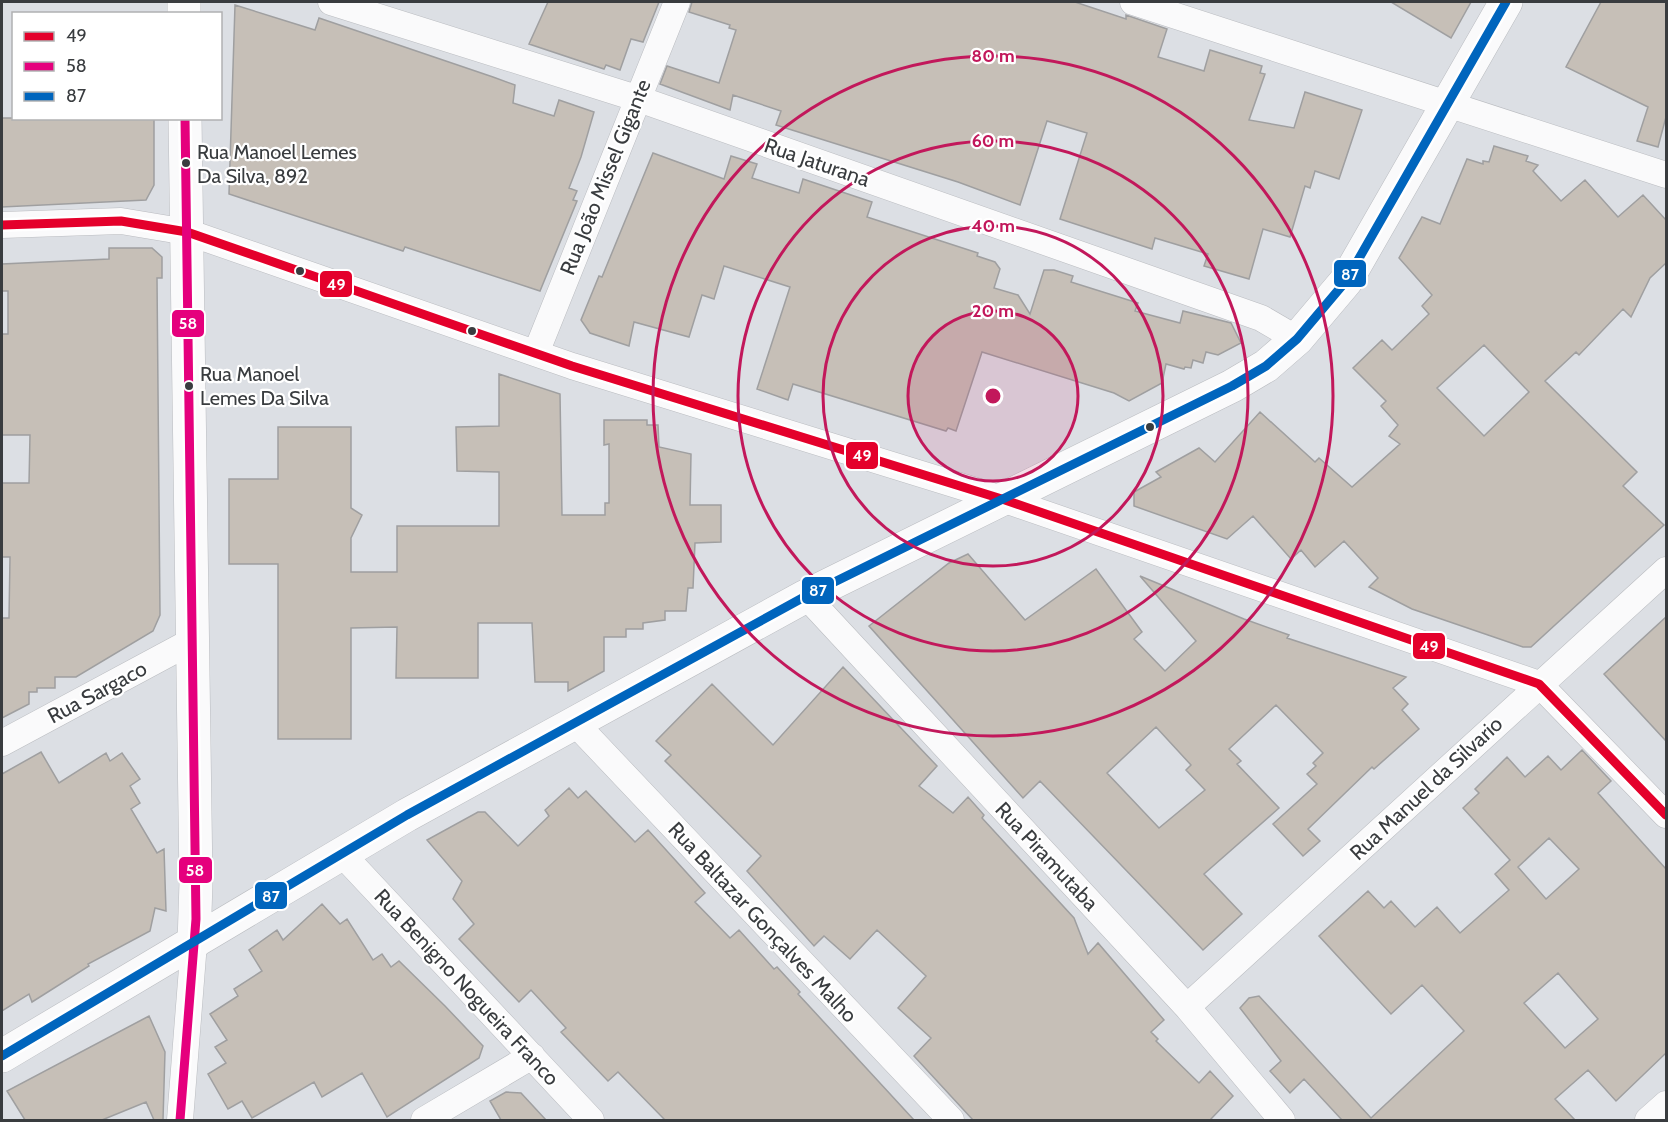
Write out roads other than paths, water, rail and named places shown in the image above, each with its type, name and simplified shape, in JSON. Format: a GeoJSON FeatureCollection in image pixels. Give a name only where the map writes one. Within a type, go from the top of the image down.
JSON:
{"type":"FeatureCollection","features":[{"type":"Feature","properties":{"kind":"main road"},"geometry":{"type":"LineString","coordinates":[[2,1056],[407,815],[806,596],[1005,500],[1232,386],[1266,366],[1297,339],[1346,281],[1506,2]]}},
{"type":"Feature","properties":{"kind":"main road"},"geometry":{"type":"LineString","coordinates":[[185,120],[196,919],[194,943]]}},
{"type":"Feature","properties":{"kind":"street","name":"Rua Jaturana"},"geometry":{"type":"LineString","coordinates":[[331,2],[636,98],[1262,318],[1297,339]]}},
{"type":"Feature","properties":{"kind":"street","name":"Rua João Missel Gigante"},"geometry":{"type":"LineString","coordinates":[[536,353],[636,98],[677,2]]}},
{"type":"Feature","properties":{"kind":"street"},"geometry":{"type":"LineString","coordinates":[[1133,2],[1666,175]]}},
{"type":"Feature","properties":{"kind":"street"},"geometry":{"type":"LineString","coordinates":[[2,225],[121,221],[187,232],[536,353],[1005,500],[1539,684],[1666,815]]}},
{"type":"Feature","properties":{"kind":"street","name":"Rua Manuel da Silvario"},"geometry":{"type":"LineString","coordinates":[[1187,1007],[1666,570]]}},
{"type":"Feature","properties":{"kind":"street","name":"Rua Piramutaba"},"geometry":{"type":"LineString","coordinates":[[806,596],[1187,1007],[1282,1120]]}},
{"type":"Feature","properties":{"kind":"street","name":"Rua Sargaco"},"geometry":{"type":"LineString","coordinates":[[2,743],[192,641]]}},
{"type":"Feature","properties":{"kind":"street","name":"Rua Baltazar Gonçalves Malho"},"geometry":{"type":"LineString","coordinates":[[576,724],[951,1120]]}},
{"type":"Feature","properties":{"kind":"street","name":"Rua Benigno Nogueira Franco"},"geometry":{"type":"LineString","coordinates":[[343,855],[591,1120]]}},
{"type":"Feature","properties":{"kind":"street"},"geometry":{"type":"LineString","coordinates":[[180,1120],[194,943]]}},
{"type":"Feature","properties":{"kind":"street"},"geometry":{"type":"LineString","coordinates":[[424,1120],[532,1056]]}},
{"type":"Feature","properties":{"kind":"street"},"geometry":{"type":"LineString","coordinates":[[1648,1120],[1666,1104]]}},
{"type":"Feature","properties":{"kind":"place","name":"Rua Manoel Lemes Da Silva, 892"},"geometry":{"type":"Point","coordinates":[186,163]}},
{"type":"Feature","properties":{"kind":"place","name":"Rua Manoel Lemes Da Silva"},"geometry":{"type":"Point","coordinates":[189,386]}}]}
